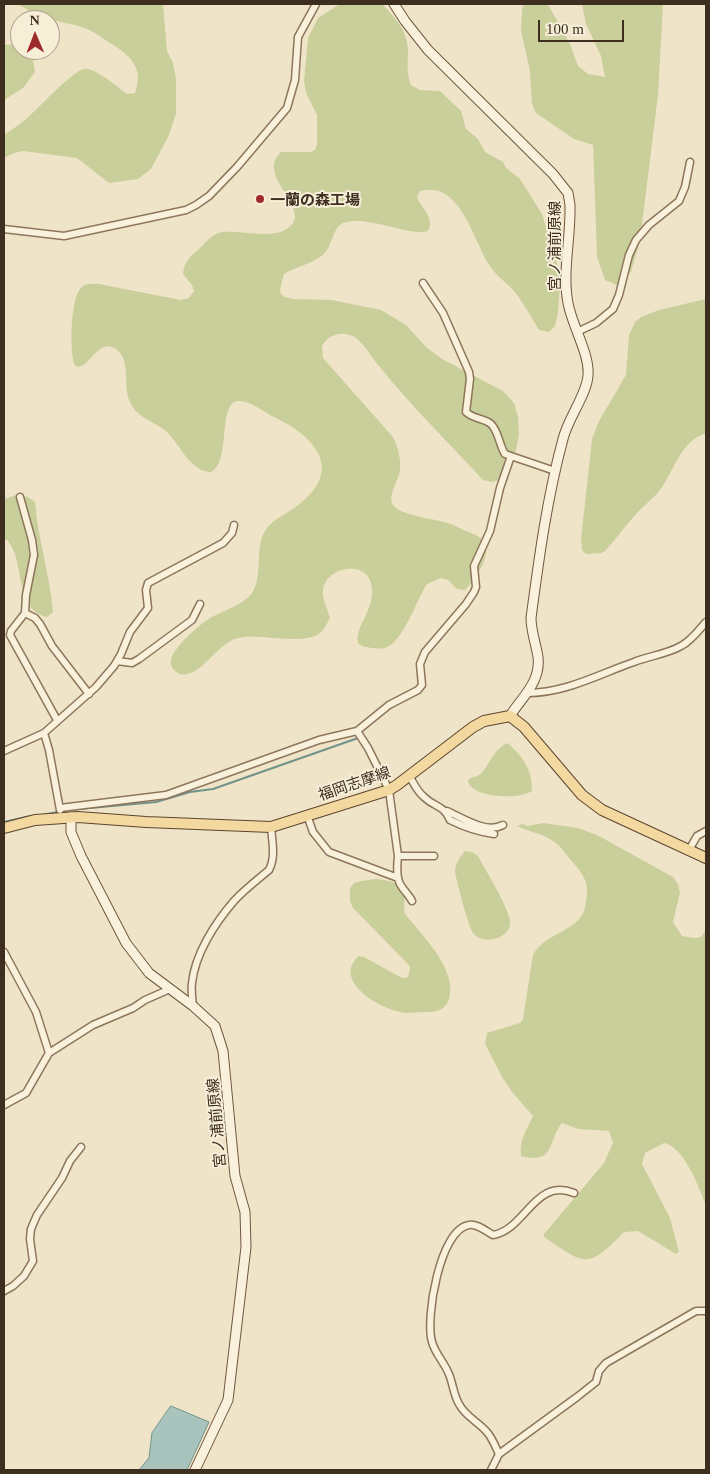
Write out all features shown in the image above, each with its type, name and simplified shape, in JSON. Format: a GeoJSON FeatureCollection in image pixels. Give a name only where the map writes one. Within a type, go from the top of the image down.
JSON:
{"type":"FeatureCollection","features":[{"type":"Feature","properties":{"kind":"main road","name":"宮ノ浦前原線"},"geometry":{"type":"LineString","coordinates":[[394,4],[405,22],[428,50],[554,174],[568,193],[571,219],[567,292],[571,317],[587,364],[586,386],[568,423],[543,526],[531,618],[538,658],[538,670],[528,693],[510,716]]}},
{"type":"Feature","properties":{"kind":"main road","name":"福岡志摩線"},"geometry":{"type":"LineString","coordinates":[[4,828],[64,814],[226,826],[271,827],[389,790],[410,777],[474,727],[484,721],[510,716]]}},
{"type":"Feature","properties":{"kind":"main road"},"geometry":{"type":"LineString","coordinates":[[510,716],[524,727],[582,796],[602,810],[706,858]]}},
{"type":"Feature","properties":{"kind":"main road","name":"宮ノ浦前原線"},"geometry":{"type":"LineString","coordinates":[[64,814],[81,856],[126,943],[149,973],[193,1006],[215,1026],[223,1050],[235,1176],[245,1212],[246,1247],[228,1400],[195,1470]]}},
{"type":"Feature","properties":{"kind":"street"},"geometry":{"type":"LineString","coordinates":[[4,229],[64,236],[186,210],[209,196],[237,167],[287,108],[295,80],[298,37],[316,4]]}},
{"type":"Feature","properties":{"kind":"street"},"geometry":{"type":"LineString","coordinates":[[576,332],[596,324],[613,309],[629,255],[636,240],[649,225],[679,201],[685,187],[690,162]]}},
{"type":"Feature","properties":{"kind":"street"},"geometry":{"type":"LineString","coordinates":[[423,283],[443,313],[469,372],[470,379],[466,412],[473,417],[490,423],[496,431],[501,449],[505,454],[556,471]]}},
{"type":"Feature","properties":{"kind":"street"},"geometry":{"type":"LineString","coordinates":[[44,733],[64,814],[166,795],[319,740],[357,731],[389,706],[418,690],[422,685],[420,664],[425,652],[466,604],[476,588],[474,566],[490,531],[500,488],[511,456]]}},
{"type":"Feature","properties":{"kind":"street"},"geometry":{"type":"LineString","coordinates":[[20,498],[34,548],[25,613],[11,631],[11,639],[57,720]]}},
{"type":"Feature","properties":{"kind":"street"},"geometry":{"type":"LineString","coordinates":[[4,751],[44,733],[89,694],[117,661],[130,632],[148,608],[146,590],[148,583],[223,543],[232,533],[234,525]]}},
{"type":"Feature","properties":{"kind":"street"},"geometry":{"type":"LineString","coordinates":[[117,661],[132,663],[139,659],[192,620],[200,604]]}},
{"type":"Feature","properties":{"kind":"street"},"geometry":{"type":"LineString","coordinates":[[25,613],[35,618],[40,624],[52,646],[89,694]]}},
{"type":"Feature","properties":{"kind":"street"},"geometry":{"type":"LineString","coordinates":[[528,693],[556,691],[635,661],[673,650],[688,642],[706,622]]}},
{"type":"Feature","properties":{"kind":"street"},"geometry":{"type":"LineString","coordinates":[[357,731],[368,748],[389,790],[398,856],[398,878],[401,886],[412,901]]}},
{"type":"Feature","properties":{"kind":"street"},"geometry":{"type":"LineString","coordinates":[[410,777],[424,798],[446,811],[481,826],[493,828],[503,825]]}},
{"type":"Feature","properties":{"kind":"street"},"geometry":{"type":"LineString","coordinates":[[446,811],[452,822],[472,828],[477,832],[494,834]]}},
{"type":"Feature","properties":{"kind":"street"},"geometry":{"type":"LineString","coordinates":[[307,815],[313,832],[329,852],[398,878]]}},
{"type":"Feature","properties":{"kind":"street"},"geometry":{"type":"LineString","coordinates":[[193,1006],[194,973],[204,946],[234,901],[269,870],[271,866],[273,852],[271,827]]}},
{"type":"Feature","properties":{"kind":"street"},"geometry":{"type":"LineString","coordinates":[[690,850],[697,836],[706,831]]}},
{"type":"Feature","properties":{"kind":"street"},"geometry":{"type":"LineString","coordinates":[[398,856],[434,856]]}},
{"type":"Feature","properties":{"kind":"street"},"geometry":{"type":"LineString","coordinates":[[4,952],[36,1012],[49,1052]]}},
{"type":"Feature","properties":{"kind":"street"},"geometry":{"type":"LineString","coordinates":[[4,1105],[26,1093],[49,1052],[93,1025],[170,989]]}},
{"type":"Feature","properties":{"kind":"street"},"geometry":{"type":"LineString","coordinates":[[4,1291],[24,1276],[33,1261],[30,1239],[37,1215],[62,1178],[70,1160],[81,1147]]}},
{"type":"Feature","properties":{"kind":"street"},"geometry":{"type":"LineString","coordinates":[[499,1454],[486,1430],[467,1415],[458,1404],[449,1372],[438,1356],[432,1340],[432,1301],[439,1268],[448,1247],[462,1227],[470,1224],[496,1235],[511,1226],[540,1198],[553,1190],[561,1189],[574,1193]]}},
{"type":"Feature","properties":{"kind":"street"},"geometry":{"type":"LineString","coordinates":[[491,1470],[499,1454],[596,1382],[599,1371],[606,1363],[696,1311],[706,1311]]}},
{"type":"Feature","properties":{"kind":"green space"},"geometry":{"type":"Polygon","coordinates":[[[18,4],[163,4],[167,51],[173,63],[176,79],[176,114],[168,137],[151,169],[138,179],[109,183],[77,158],[23,151],[4,158],[4,135],[26,119],[63,83],[79,71],[88,69],[94,71],[127,94],[135,93],[138,84],[138,75],[133,62],[115,46],[87,29],[60,22],[60,10],[28,10],[18,4]]]}},
{"type":"Feature","properties":{"kind":"green space"},"geometry":{"type":"Polygon","coordinates":[[[340,4],[382,4],[395,19],[405,36],[411,85],[420,90],[440,91],[461,111],[466,129],[478,139],[485,152],[503,162],[506,168],[520,179],[542,214],[558,267],[560,287],[555,326],[549,332],[539,330],[517,295],[490,266],[456,203],[446,195],[434,190],[420,191],[417,197],[429,218],[430,227],[428,231],[410,231],[363,221],[343,223],[337,229],[323,255],[284,274],[280,289],[281,294],[285,297],[332,300],[381,310],[406,325],[426,347],[442,359],[503,391],[514,403],[518,417],[519,435],[515,454],[502,479],[492,482],[483,480],[404,395],[358,340],[346,334],[333,335],[322,347],[323,358],[393,437],[396,445],[400,457],[400,466],[391,498],[394,506],[412,515],[450,524],[481,538],[486,545],[486,555],[482,565],[465,590],[457,589],[448,580],[441,578],[427,584],[399,636],[385,648],[366,647],[358,643],[359,630],[371,601],[371,583],[367,575],[361,571],[344,570],[328,578],[324,586],[323,595],[330,618],[320,633],[302,639],[244,637],[234,639],[222,647],[198,669],[190,674],[181,674],[173,669],[171,664],[175,651],[204,622],[243,601],[252,593],[256,585],[260,543],[263,535],[274,521],[297,506],[312,493],[320,480],[322,467],[319,456],[312,444],[289,425],[248,403],[237,401],[233,403],[226,417],[223,449],[217,467],[211,472],[198,468],[186,457],[167,432],[135,410],[128,397],[125,365],[120,353],[116,349],[109,346],[104,347],[98,350],[85,364],[75,366],[71,337],[75,300],[79,291],[87,284],[99,284],[181,300],[189,298],[194,291],[192,285],[183,274],[186,263],[190,257],[216,234],[222,232],[277,233],[285,230],[293,223],[295,214],[279,183],[275,172],[275,162],[281,152],[310,152],[315,150],[317,145],[317,115],[306,93],[304,81],[308,38],[318,18],[340,4]]]}},
{"type":"Feature","properties":{"kind":"green space"},"geometry":{"type":"Polygon","coordinates":[[[524,4],[546,4],[570,44],[578,66],[588,74],[605,77],[601,56],[586,24],[582,4],[663,4],[658,95],[640,241],[631,272],[617,285],[605,280],[597,257],[593,145],[574,139],[536,113],[532,104],[530,71],[521,31],[524,4]]]}},
{"type":"Feature","properties":{"kind":"green space"},"geometry":{"type":"Polygon","coordinates":[[[10,44],[10,60],[33,60],[35,72],[23,88],[4,100],[4,45],[10,44]]]}},
{"type":"Feature","properties":{"kind":"green space"},"geometry":{"type":"Polygon","coordinates":[[[706,299],[706,433],[697,437],[683,450],[659,491],[637,513],[605,551],[586,554],[582,550],[581,539],[592,439],[599,421],[626,375],[629,335],[635,322],[641,317],[659,310],[706,299]]]}},
{"type":"Feature","properties":{"kind":"green space"},"geometry":{"type":"Polygon","coordinates":[[[17,495],[28,497],[35,502],[53,612],[47,617],[36,612],[29,604],[24,594],[12,548],[6,539],[4,540],[4,499],[17,495]]]}},
{"type":"Feature","properties":{"kind":"green space"},"geometry":{"type":"Polygon","coordinates":[[[507,743],[526,764],[532,783],[532,791],[517,796],[497,796],[487,794],[472,787],[468,782],[469,779],[482,773],[496,752],[507,743]]]}},
{"type":"Feature","properties":{"kind":"green space"},"geometry":{"type":"Polygon","coordinates":[[[543,823],[578,828],[597,835],[673,877],[678,884],[680,893],[673,922],[682,936],[701,937],[706,930],[706,1205],[690,1169],[672,1146],[664,1143],[645,1153],[642,1164],[670,1218],[679,1252],[676,1254],[638,1231],[624,1232],[602,1253],[594,1258],[586,1259],[578,1258],[544,1237],[544,1234],[604,1163],[613,1143],[609,1131],[578,1129],[562,1123],[549,1150],[545,1154],[532,1158],[521,1156],[522,1140],[533,1116],[512,1092],[502,1077],[485,1044],[487,1033],[520,1023],[523,1019],[533,955],[543,943],[576,922],[584,910],[587,888],[584,877],[578,868],[560,846],[552,840],[517,826],[543,823]]]}},
{"type":"Feature","properties":{"kind":"green space"},"geometry":{"type":"Polygon","coordinates":[[[465,851],[472,852],[478,856],[508,915],[510,921],[509,928],[506,933],[497,938],[482,939],[477,937],[471,929],[455,871],[457,862],[465,851]]]}},
{"type":"Feature","properties":{"kind":"green space"},"geometry":{"type":"Polygon","coordinates":[[[376,879],[393,882],[403,889],[405,914],[429,942],[444,965],[450,988],[449,999],[440,1010],[433,1012],[398,1012],[373,1001],[359,990],[354,983],[351,976],[351,967],[359,956],[402,978],[408,977],[410,968],[353,908],[350,901],[350,888],[354,883],[376,879]]]}},
{"type":"Feature","properties":{"kind":"water"},"geometry":{"type":"Polygon","coordinates":[[[171,1406],[209,1422],[187,1470],[139,1470],[149,1458],[152,1433],[171,1406]]]}},
{"type":"Feature","properties":{"kind":"waterway"},"geometry":{"type":"LineString","coordinates":[[42,815],[68,810],[156,802],[190,792],[213,789],[358,738]]}},
{"type":"Feature","properties":{"kind":"waterway"},"geometry":{"type":"LineString","coordinates":[[4,822],[30,816]]}},
{"type":"Feature","properties":{"kind":"place","name":"一蘭の森工場"},"geometry":{"type":"Point","coordinates":[260,199]}}]}
